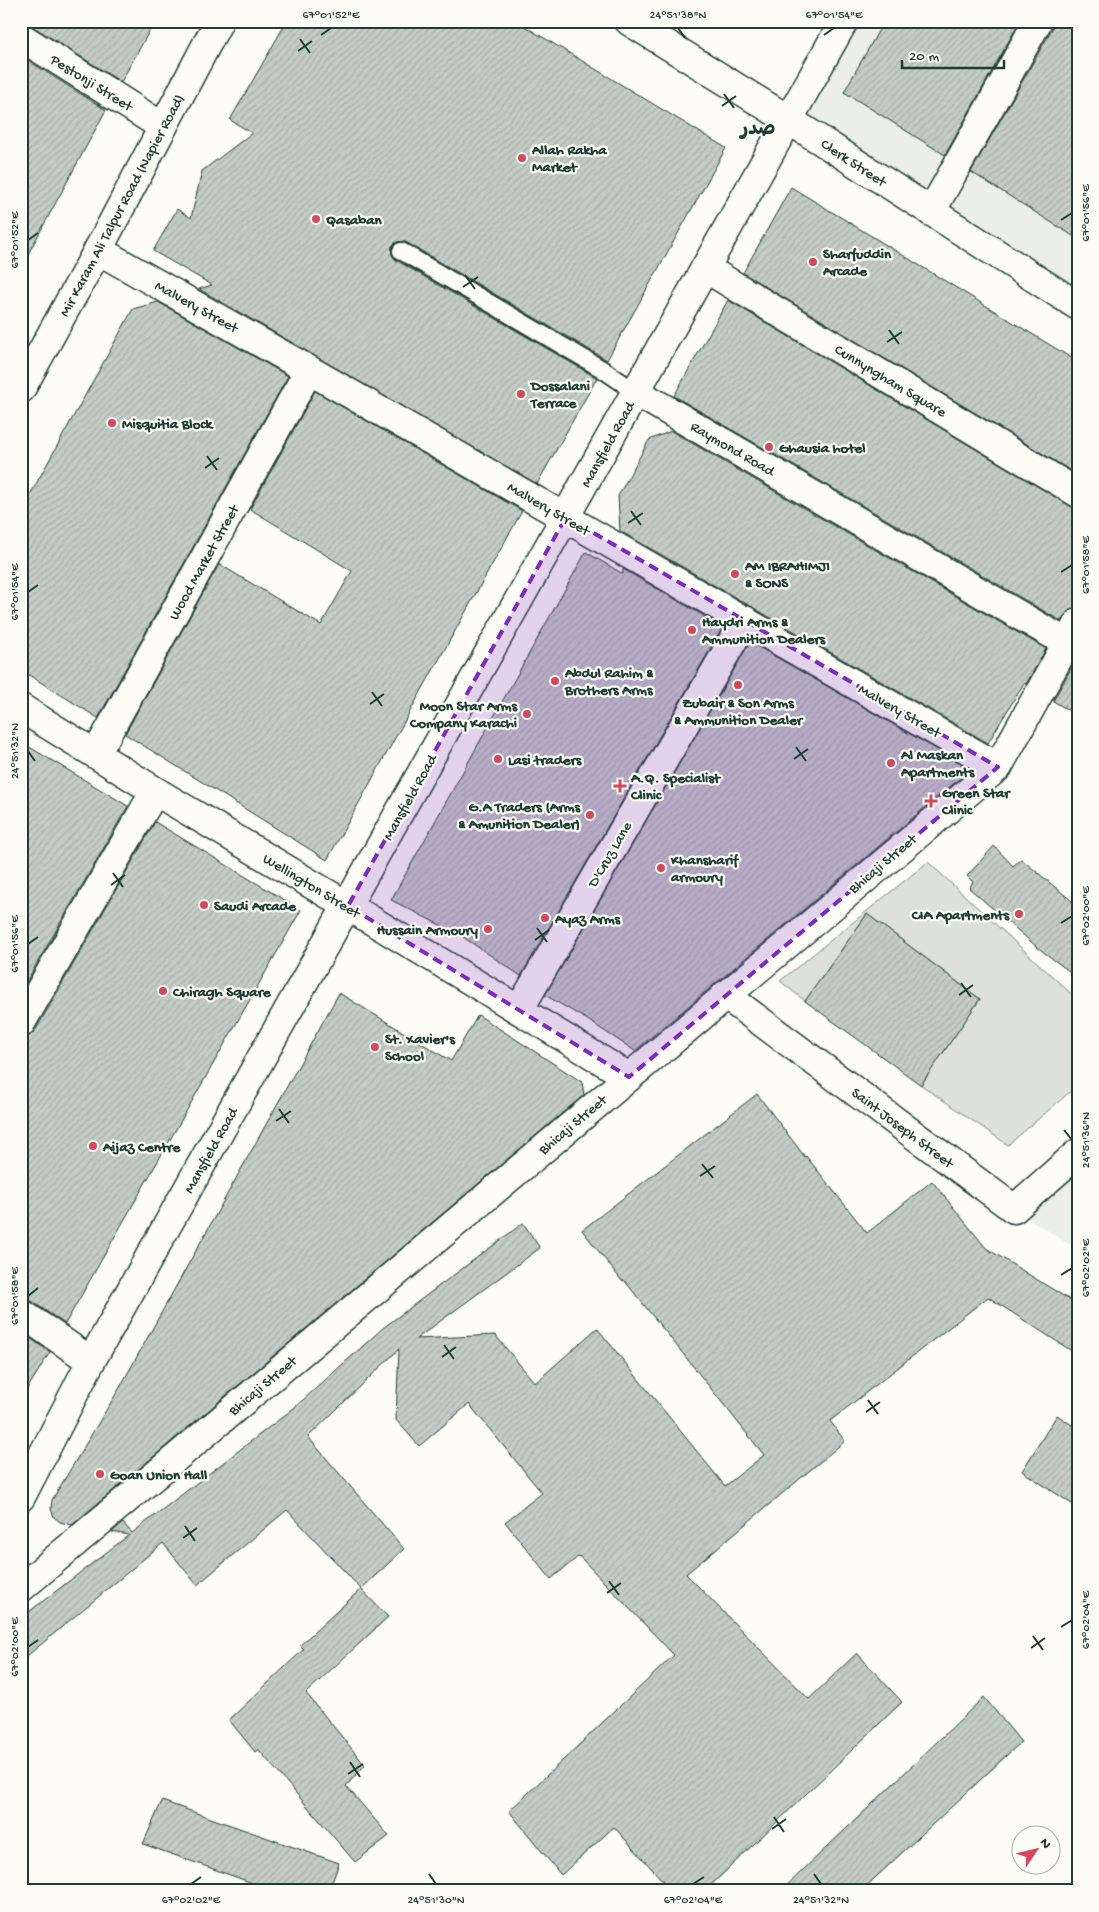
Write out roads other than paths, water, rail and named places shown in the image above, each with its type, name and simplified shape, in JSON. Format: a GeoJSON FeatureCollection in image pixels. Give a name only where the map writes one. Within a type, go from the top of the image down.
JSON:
{"type":"FeatureCollection","features":[{"type":"Feature","properties":{"kind":"street","name":"Mir Karam Ali Talpur Road (Napier Road)"},"geometry":{"type":"LineString","coordinates":[[21,389],[98,250],[220,21]]}},
{"type":"Feature","properties":{"kind":"street","name":"Clerk Street"},"geometry":{"type":"LineString","coordinates":[[629,21],[789,120],[1078,306]]}},
{"type":"Feature","properties":{"kind":"street","name":"Mansfield Road"},"geometry":{"type":"LineString","coordinates":[[21,1497],[91,1361],[844,21]]}},
{"type":"Feature","properties":{"kind":"street"},"geometry":{"type":"LineString","coordinates":[[931,212],[1038,21]]}},
{"type":"Feature","properties":{"kind":"street","name":"Pestonji Street"},"geometry":{"type":"LineString","coordinates":[[21,37],[162,127]]}},
{"type":"Feature","properties":{"kind":"street","name":"Malvery Street"},"geometry":{"type":"LineString","coordinates":[[98,250],[998,766]]}},
{"type":"Feature","properties":{"kind":"street","name":"Cunnyngham Square"},"geometry":{"type":"LineString","coordinates":[[705,268],[1078,493]]}},
{"type":"Feature","properties":{"kind":"street","name":"Wood Market Street"},"geometry":{"type":"LineString","coordinates":[[96,754],[309,370]]}},
{"type":"Feature","properties":{"kind":"street","name":"Raymond Road"},"geometry":{"type":"LineString","coordinates":[[636,392],[1072,633]]}},
{"type":"Feature","properties":{"kind":"street","name":"D'Cruz Lane"},"geometry":{"type":"LineString","coordinates":[[519,1010],[745,620]]}},
{"type":"Feature","properties":{"kind":"street","name":"Bhicaji Street"},"geometry":{"type":"LineString","coordinates":[[21,1588],[998,766],[1072,633]]}},
{"type":"Feature","properties":{"kind":"street","name":"Wellington Street"},"geometry":{"type":"LineString","coordinates":[[21,708],[629,1077]]}},
{"type":"Feature","properties":{"kind":"street"},"geometry":{"type":"LineString","coordinates":[[21,1023],[155,791]]}},
{"type":"Feature","properties":{"kind":"street","name":"Saint Joseph Street"},"geometry":{"type":"LineString","coordinates":[[725,995],[1014,1208],[1078,1153]]}},
{"type":"Feature","properties":{"kind":"street"},"geometry":{"type":"LineString","coordinates":[[21,1313],[91,1361]]}},
{"type":"Feature","properties":{"kind":"lane","name":"Raymond Road"},"geometry":{"type":"LineString","coordinates":[[401,251],[602,369],[636,392]]}},
{"type":"Feature","properties":{"kind":"place","name":"Allah Rakha Market"},"geometry":{"type":"Point","coordinates":[522,158]}},
{"type":"Feature","properties":{"kind":"place","name":"Qasaban"},"geometry":{"type":"Point","coordinates":[316,219]}},
{"type":"Feature","properties":{"kind":"place","name":"Sharfuddin Arcade"},"geometry":{"type":"Point","coordinates":[813,262]}},
{"type":"Feature","properties":{"kind":"place","name":"Dossalani Terrace"},"geometry":{"type":"Point","coordinates":[521,394]}},
{"type":"Feature","properties":{"kind":"place","name":"Misquitia Block"},"geometry":{"type":"Point","coordinates":[112,423]}},
{"type":"Feature","properties":{"kind":"place","name":"Ghausia hotel"},"geometry":{"type":"Point","coordinates":[769,447]}},
{"type":"Feature","properties":{"kind":"place","name":"AM IBRAHIMJI & SONS"},"geometry":{"type":"Point","coordinates":[735,574]}},
{"type":"Feature","properties":{"kind":"place","name":"Haydri Arms & Ammunition Dealers"},"geometry":{"type":"Point","coordinates":[692,630]}},
{"type":"Feature","properties":{"kind":"place","name":"Abdul Rahim & Brothers Arms"},"geometry":{"type":"Point","coordinates":[555,681]}},
{"type":"Feature","properties":{"kind":"place","name":"Zubair & Son Arms & Ammunition Dealer"},"geometry":{"type":"Point","coordinates":[738,685]}},
{"type":"Feature","properties":{"kind":"place","name":"Moon Star Arms Company Karachi"},"geometry":{"type":"Point","coordinates":[527,714]}},
{"type":"Feature","properties":{"kind":"place","name":"Lasi traders"},"geometry":{"type":"Point","coordinates":[498,759]}},
{"type":"Feature","properties":{"kind":"place","name":"Al Maskan Apartments"},"geometry":{"type":"Point","coordinates":[891,763]}},
{"type":"Feature","properties":{"kind":"place","name":"A.Q. Specialist Clinic"},"geometry":{"type":"Point","coordinates":[620,786]}},
{"type":"Feature","properties":{"kind":"place","name":"Green Star Clinic"},"geometry":{"type":"Point","coordinates":[931,801]}},
{"type":"Feature","properties":{"kind":"place","name":"G.A Traders (Arms & Amunition Dealer)"},"geometry":{"type":"Point","coordinates":[590,815]}},
{"type":"Feature","properties":{"kind":"place","name":"Khansharif armoury"},"geometry":{"type":"Point","coordinates":[661,868]}},
{"type":"Feature","properties":{"kind":"place","name":"Saudi Arcade"},"geometry":{"type":"Point","coordinates":[204,905]}},
{"type":"Feature","properties":{"kind":"place","name":"CIA Apartments"},"geometry":{"type":"Point","coordinates":[1019,914]}},
{"type":"Feature","properties":{"kind":"place","name":"Ayaz Arms"},"geometry":{"type":"Point","coordinates":[545,918]}},
{"type":"Feature","properties":{"kind":"place","name":"Hussain Armoury"},"geometry":{"type":"Point","coordinates":[488,929]}},
{"type":"Feature","properties":{"kind":"place","name":"Chiragh Square"},"geometry":{"type":"Point","coordinates":[163,991]}},
{"type":"Feature","properties":{"kind":"place","name":"St. Xavier's School"},"geometry":{"type":"Point","coordinates":[375,1047]}},
{"type":"Feature","properties":{"kind":"place","name":"Aijaz Centre"},"geometry":{"type":"Point","coordinates":[93,1146]}},
{"type":"Feature","properties":{"kind":"place","name":"Goan Union Hall"},"geometry":{"type":"Point","coordinates":[100,1474]}},
{"type":"Feature","properties":{"kind":"district","name":"صدر"},"geometry":{"type":"Point","coordinates":[758,127]}}]}
